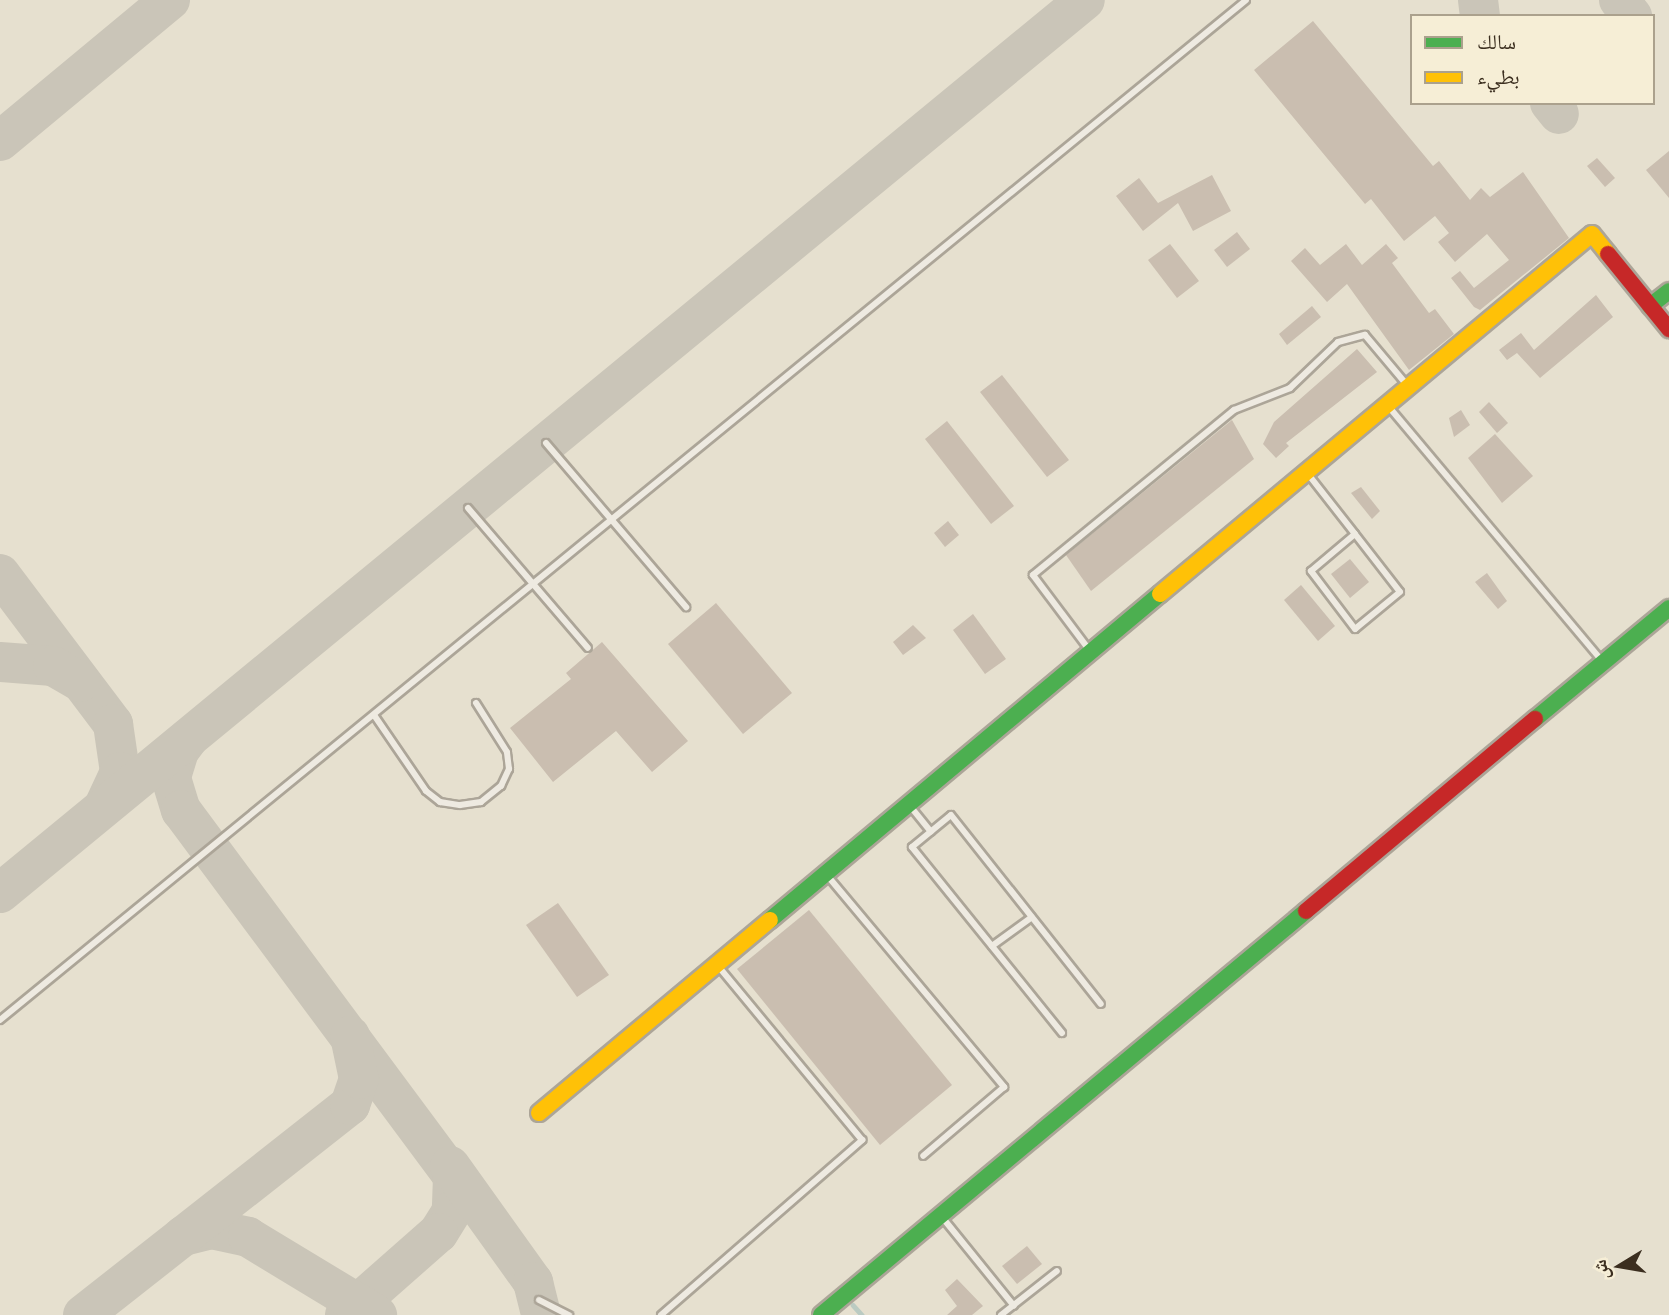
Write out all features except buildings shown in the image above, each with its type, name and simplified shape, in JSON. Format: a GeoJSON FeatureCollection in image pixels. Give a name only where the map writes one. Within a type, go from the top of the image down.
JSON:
{"type":"FeatureCollection","features":[{"type":"Feature","properties":{"kind":"street"},"geometry":{"type":"LineString","coordinates":[[539,1113],[1592,234],[1669,329]]}},
{"type":"Feature","properties":{"kind":"street"},"geometry":{"type":"LineString","coordinates":[[1650,306],[1669,291]]}},
{"type":"Feature","properties":{"kind":"street"},"geometry":{"type":"LineString","coordinates":[[821,1315],[1669,608]]}},
{"type":"Feature","properties":{"kind":"lane"},"geometry":{"type":"LineString","coordinates":[[0,1020],[1246,0]]}},
{"type":"Feature","properties":{"kind":"lane"},"geometry":{"type":"LineString","coordinates":[[1091,652],[1032,575],[1234,410],[1290,388],[1338,342],[1365,335],[1409,388]]}},
{"type":"Feature","properties":{"kind":"lane"},"geometry":{"type":"LineString","coordinates":[[1387,406],[1604,663]]}},
{"type":"Feature","properties":{"kind":"lane"},"geometry":{"type":"LineString","coordinates":[[546,443],[686,607]]}},
{"type":"Feature","properties":{"kind":"lane"},"geometry":{"type":"LineString","coordinates":[[1306,473],[1355,534],[1400,592],[1354,629],[1311,571],[1355,534]]}},
{"type":"Feature","properties":{"kind":"lane"},"geometry":{"type":"LineString","coordinates":[[468,508],[588,648]]}},
{"type":"Feature","properties":{"kind":"lane"},"geometry":{"type":"LineString","coordinates":[[374,715],[426,790],[440,802],[460,805],[481,802],[501,786],[509,769],[507,752],[476,703]]}},
{"type":"Feature","properties":{"kind":"lane"},"geometry":{"type":"LineString","coordinates":[[909,804],[931,832]]}},
{"type":"Feature","properties":{"kind":"lane"},"geometry":{"type":"LineString","coordinates":[[1062,1033],[912,847],[951,815],[1101,1004]]}},
{"type":"Feature","properties":{"kind":"lane"},"geometry":{"type":"LineString","coordinates":[[826,873],[1004,1087],[923,1156]]}},
{"type":"Feature","properties":{"kind":"lane"},"geometry":{"type":"LineString","coordinates":[[992,946],[1032,917]]}},
{"type":"Feature","properties":{"kind":"lane"},"geometry":{"type":"LineString","coordinates":[[661,1315],[862,1140],[717,964]]}},
{"type":"Feature","properties":{"kind":"lane"},"geometry":{"type":"LineString","coordinates":[[941,1216],[1014,1306]]}},
{"type":"Feature","properties":{"kind":"lane"},"geometry":{"type":"LineString","coordinates":[[1001,1315],[1056,1271]]}},
{"type":"Feature","properties":{"kind":"lane"},"geometry":{"type":"LineString","coordinates":[[539,1300],[569,1315]]}},
{"type":"Feature","properties":{"kind":"waterway"},"geometry":{"type":"LineString","coordinates":[[853,1305],[862,1315]]}},
{"type":"Feature","properties":{"kind":"taxiway"},"geometry":{"type":"LineString","coordinates":[[0,141],[170,0]]}},
{"type":"Feature","properties":{"kind":"taxiway"},"geometry":{"type":"LineString","coordinates":[[0,893],[1085,0]]}},
{"type":"Feature","properties":{"kind":"taxiway"},"geometry":{"type":"LineString","coordinates":[[1478,0],[1480,14]]}},
{"type":"Feature","properties":{"kind":"taxiway"},"geometry":{"type":"LineString","coordinates":[[1619,0],[1630,14]]}},
{"type":"Feature","properties":{"kind":"taxiway"},"geometry":{"type":"LineString","coordinates":[[1552,105],[1559,114]]}},
{"type":"Feature","properties":{"kind":"taxiway"},"geometry":{"type":"LineString","coordinates":[[0,574],[113,724],[120,772],[104,807]]}},
{"type":"Feature","properties":{"kind":"taxiway"},"geometry":{"type":"LineString","coordinates":[[0,662],[53,666],[81,682]]}},
{"type":"Feature","properties":{"kind":"taxiway"},"geometry":{"type":"LineString","coordinates":[[188,739],[179,751],[171,778],[181,810],[453,1176],[452,1211],[438,1233],[345,1315]]}},
{"type":"Feature","properties":{"kind":"taxiway"},"geometry":{"type":"LineString","coordinates":[[83,1315],[350,1105],[359,1079],[350,1036]]}},
{"type":"Feature","properties":{"kind":"taxiway"},"geometry":{"type":"LineString","coordinates":[[450,1166],[533,1282],[541,1315]]}},
{"type":"Feature","properties":{"kind":"taxiway"},"geometry":{"type":"LineString","coordinates":[[183,1236],[211,1229],[248,1237],[377,1315]]}},
{"type":"Feature","properties":{"kind":"traffic: fast"},"geometry":{"type":"LineString","coordinates":[[1650,306],[1669,291]]}},
{"type":"Feature","properties":{"kind":"traffic: fast"},"geometry":{"type":"LineString","coordinates":[[770,920],[1160,594]]}},
{"type":"Feature","properties":{"kind":"traffic: fast"},"geometry":{"type":"LineString","coordinates":[[1535,719],[1669,608]]}},
{"type":"Feature","properties":{"kind":"traffic: fast"},"geometry":{"type":"LineString","coordinates":[[821,1315],[1306,911]]}},
{"type":"Feature","properties":{"kind":"traffic: slow"},"geometry":{"type":"LineString","coordinates":[[1160,594],[1592,234],[1608,254]]}},
{"type":"Feature","properties":{"kind":"traffic: slow"},"geometry":{"type":"LineString","coordinates":[[539,1113],[770,920]]}},
{"type":"Feature","properties":{"kind":"traffic: jam"},"geometry":{"type":"LineString","coordinates":[[1608,254],[1669,329]]}},
{"type":"Feature","properties":{"kind":"traffic: jam"},"geometry":{"type":"LineString","coordinates":[[1306,911],[1535,719]]}}]}
